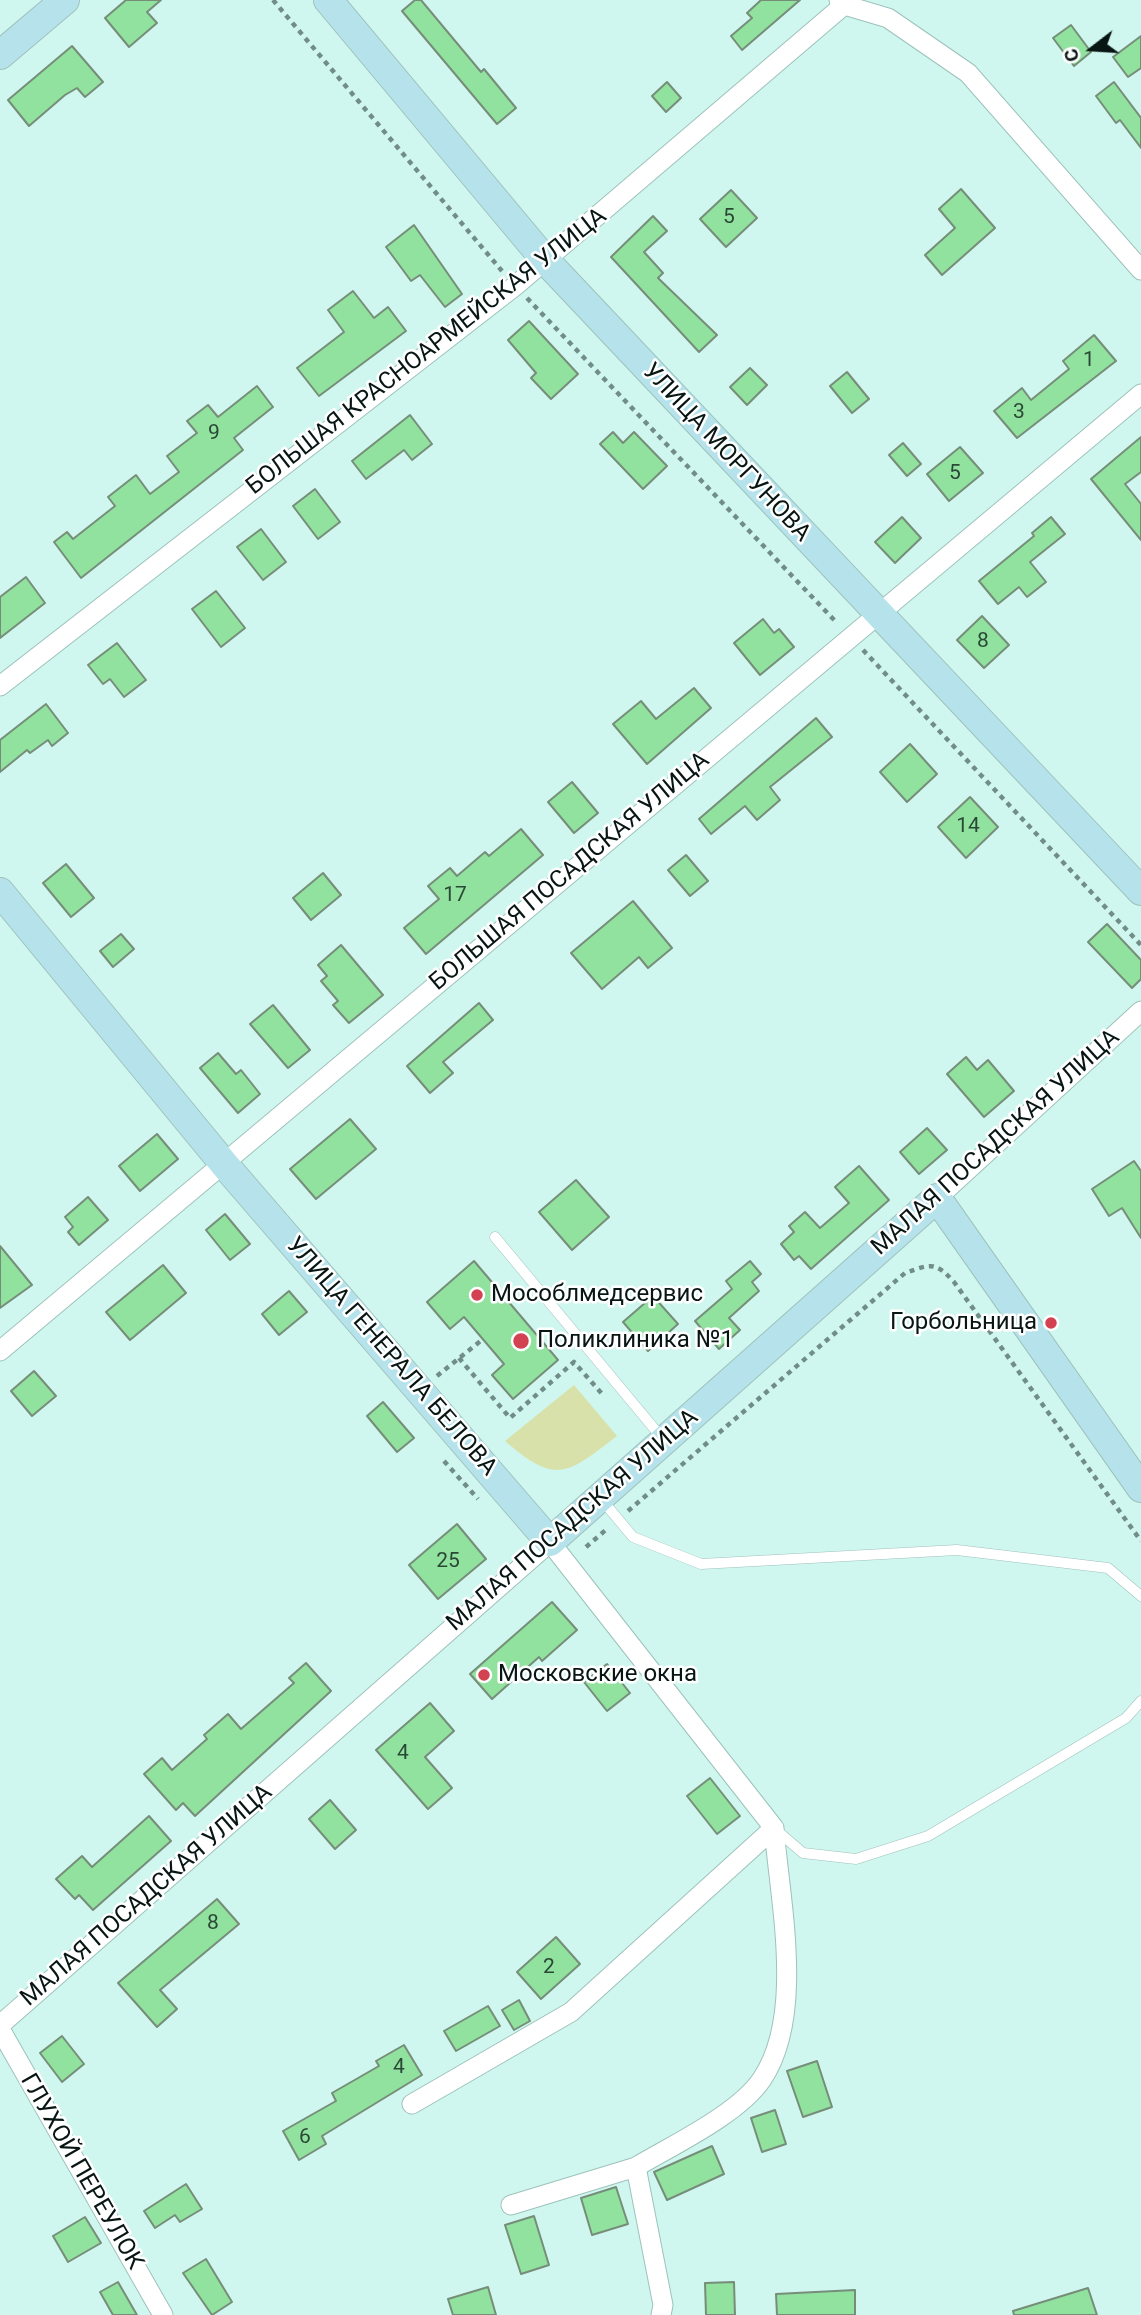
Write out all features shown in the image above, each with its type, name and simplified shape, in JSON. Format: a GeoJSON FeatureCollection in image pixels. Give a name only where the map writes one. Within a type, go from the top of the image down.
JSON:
{"type":"FeatureCollection","features":[{"type":"Feature","properties":{"kind":"main road"},"geometry":{"type":"LineString","coordinates":[[0,55],[65,0]]}},
{"type":"Feature","properties":{"kind":"main road","name":"УЛИЦА МОРГУНОВА"},"geometry":{"type":"LineString","coordinates":[[328,0],[547,261],[1141,891]]}},
{"type":"Feature","properties":{"kind":"main road","name":"УЛИЦА ГЕНЕРАЛА БЕЛОВА"},"geometry":{"type":"LineString","coordinates":[[0,892],[224,1164],[550,1542]]}},
{"type":"Feature","properties":{"kind":"main road"},"geometry":{"type":"LineString","coordinates":[[937,1198],[1141,1488]]}},
{"type":"Feature","properties":{"kind":"main road","name":"МАЛАЯ ПОСАДСКАЯ УЛИЦА"},"geometry":{"type":"LineString","coordinates":[[550,1542],[937,1198]]}},
{"type":"Feature","properties":{"kind":"street","name":"БОЛЬШАЯ КРАСНОАРМЕЙСКАЯ УЛИЦА"},"geometry":{"type":"LineString","coordinates":[[0,686],[547,261],[841,3]]}},
{"type":"Feature","properties":{"kind":"street"},"geometry":{"type":"LineString","coordinates":[[841,3],[888,18],[968,73],[1141,270]]}},
{"type":"Feature","properties":{"kind":"street","name":"БОЛЬШАЯ ПОСАДСКАЯ УЛИЦА"},"geometry":{"type":"LineString","coordinates":[[0,1351],[876,613],[1141,394]]}},
{"type":"Feature","properties":{"kind":"street","name":"МАЛАЯ ПОСАДСКАЯ УЛИЦА"},"geometry":{"type":"LineString","coordinates":[[937,1198],[1141,1012]]}},
{"type":"Feature","properties":{"kind":"street","name":"МАЛАЯ ПОСАДСКАЯ УЛИЦА"},"geometry":{"type":"LineString","coordinates":[[0,2027],[550,1542]]}},
{"type":"Feature","properties":{"kind":"street","name":"УЛИЦА ГЕНЕРАЛА БЕЛОВА"},"geometry":{"type":"LineString","coordinates":[[550,1542],[774,1828]]}},
{"type":"Feature","properties":{"kind":"street"},"geometry":{"type":"LineString","coordinates":[[412,2104],[571,2012],[774,1828]]}},
{"type":"Feature","properties":{"kind":"street"},"geometry":{"type":"LineString","coordinates":[[511,2205],[635,2167],[725,2114],[762,2080],[781,2037],[787,1972],[774,1828]]}},
{"type":"Feature","properties":{"kind":"street","name":"ГЛУХОЙ ПЕРЕУЛОК"},"geometry":{"type":"LineString","coordinates":[[0,2027],[163,2315]]}},
{"type":"Feature","properties":{"kind":"street"},"geometry":{"type":"LineString","coordinates":[[635,2167],[663,2305],[662,2315]]}},
{"type":"Feature","properties":{"kind":"lane"},"geometry":{"type":"LineString","coordinates":[[495,1237],[658,1447]]}},
{"type":"Feature","properties":{"kind":"lane"},"geometry":{"type":"LineString","coordinates":[[600,1497],[633,1537],[701,1564],[957,1550],[1108,1568],[1141,1596]]}},
{"type":"Feature","properties":{"kind":"lane"},"geometry":{"type":"LineString","coordinates":[[774,1828],[803,1853],[856,1860],[928,1836],[1126,1718],[1141,1701]]}},
{"type":"Feature","properties":{"kind":"path"},"geometry":{"type":"LineString","coordinates":[[273,0],[515,286],[1141,945]]}},
{"type":"Feature","properties":{"kind":"path"},"geometry":{"type":"LineString","coordinates":[[459,1358],[510,1418],[574,1362],[608,1402]]}},
{"type":"Feature","properties":{"kind":"path"},"geometry":{"type":"LineString","coordinates":[[658,1447],[670,1475]]}},
{"type":"Feature","properties":{"kind":"green space"},"geometry":{"type":"Polygon","coordinates":[[[574,1385],[617,1436],[586,1459],[562,1470],[537,1465],[505,1441],[574,1385]]]}},
{"type":"Feature","properties":{"kind":"building"},"geometry":{"type":"Polygon","coordinates":[[[126,0],[161,0],[147,12],[157,23],[129,47],[105,18],[126,0]]]}},
{"type":"Feature","properties":{"kind":"building"},"geometry":{"type":"Polygon","coordinates":[[[415,0],[421,0],[481,72],[484,69],[516,108],[497,124],[402,11],[415,0]]]}},
{"type":"Feature","properties":{"kind":"building"},"geometry":{"type":"Polygon","coordinates":[[[761,0],[800,0],[742,50],[731,36],[752,18],[747,13],[761,0]]]}},
{"type":"Feature","properties":{"kind":"building"},"geometry":{"type":"Polygon","coordinates":[[[1071,25],[1091,52],[1074,66],[1053,38],[1071,25]]]}},
{"type":"Feature","properties":{"kind":"building"},"geometry":{"type":"Polygon","coordinates":[[[1141,36],[1141,68],[1128,77],[1113,57],[1141,36]]]}},
{"type":"Feature","properties":{"kind":"building"},"geometry":{"type":"Polygon","coordinates":[[[72,46],[103,82],[85,97],[77,88],[65,95],[29,126],[8,100],[72,46]]]}},
{"type":"Feature","properties":{"kind":"building"},"geometry":{"type":"Polygon","coordinates":[[[667,82],[681,98],[666,112],[652,96],[667,82]]]}},
{"type":"Feature","properties":{"kind":"building"},"geometry":{"type":"Polygon","coordinates":[[[1114,82],[1141,118],[1141,148],[1120,120],[1116,123],[1096,96],[1114,82]]]}},
{"type":"Feature","properties":{"kind":"building"},"geometry":{"type":"Polygon","coordinates":[[[961,189],[995,228],[942,275],[925,255],[955,228],[939,209],[961,189]]]}},
{"type":"Feature","properties":{"kind":"building"},"geometry":{"type":"Polygon","coordinates":[[[731,190],[757,218],[726,247],[700,219],[731,190]]]}},
{"type":"Feature","properties":{"kind":"building"},"geometry":{"type":"Polygon","coordinates":[[[653,216],[667,231],[644,252],[663,273],[658,278],[717,335],[699,352],[611,257],[653,216]]]}},
{"type":"Feature","properties":{"kind":"building"},"geometry":{"type":"Polygon","coordinates":[[[414,225],[462,294],[445,307],[420,275],[411,281],[386,247],[414,225]]]}},
{"type":"Feature","properties":{"kind":"building"},"geometry":{"type":"Polygon","coordinates":[[[353,291],[374,318],[388,307],[406,331],[319,396],[297,368],[344,332],[328,310],[353,291]]]}},
{"type":"Feature","properties":{"kind":"building"},"geometry":{"type":"Polygon","coordinates":[[[529,321],[578,374],[551,399],[531,378],[536,373],[508,340],[529,321]]]}},
{"type":"Feature","properties":{"kind":"building"},"geometry":{"type":"Polygon","coordinates":[[[1094,335],[1116,361],[1017,438],[994,411],[1022,388],[1031,400],[1069,369],[1063,361],[1094,335]]]}},
{"type":"Feature","properties":{"kind":"building"},"geometry":{"type":"Polygon","coordinates":[[[750,368],[767,385],[747,405],[730,387],[750,368]]]}},
{"type":"Feature","properties":{"kind":"building"},"geometry":{"type":"Polygon","coordinates":[[[847,372],[869,399],[852,413],[830,386],[847,372]]]}},
{"type":"Feature","properties":{"kind":"building"},"geometry":{"type":"Polygon","coordinates":[[[257,386],[273,407],[234,438],[243,450],[81,578],[54,542],[67,532],[73,539],[115,506],[108,497],[136,475],[150,494],[179,472],[167,456],[197,433],[187,421],[208,405],[218,417],[257,386]]]}},
{"type":"Feature","properties":{"kind":"building"},"geometry":{"type":"Polygon","coordinates":[[[410,415],[432,444],[412,460],[404,450],[366,479],[352,461],[410,415]]]}},
{"type":"Feature","properties":{"kind":"building"},"geometry":{"type":"Polygon","coordinates":[[[613,432],[623,443],[634,432],[667,466],[643,489],[600,444],[613,432]]]}},
{"type":"Feature","properties":{"kind":"building"},"geometry":{"type":"Polygon","coordinates":[[[1141,437],[1141,472],[1125,484],[1141,504],[1141,540],[1091,479],[1141,437]]]}},
{"type":"Feature","properties":{"kind":"building"},"geometry":{"type":"Polygon","coordinates":[[[903,443],[921,464],[907,476],[889,455],[903,443]]]}},
{"type":"Feature","properties":{"kind":"building"},"geometry":{"type":"Polygon","coordinates":[[[960,447],[983,473],[949,501],[927,474],[960,447]]]}},
{"type":"Feature","properties":{"kind":"building"},"geometry":{"type":"Polygon","coordinates":[[[315,489],[340,522],[318,539],[293,506],[315,489]]]}},
{"type":"Feature","properties":{"kind":"building"},"geometry":{"type":"Polygon","coordinates":[[[902,517],[921,538],[895,563],[875,542],[902,517]]]}},
{"type":"Feature","properties":{"kind":"building"},"geometry":{"type":"Polygon","coordinates":[[[1051,517],[1065,534],[1030,562],[1046,582],[1027,597],[1019,587],[998,604],[979,581],[1034,536],[1032,533],[1051,517]]]}},
{"type":"Feature","properties":{"kind":"building"},"geometry":{"type":"Polygon","coordinates":[[[261,529],[286,562],[263,580],[237,547],[261,529]]]}},
{"type":"Feature","properties":{"kind":"building"},"geometry":{"type":"Polygon","coordinates":[[[26,577],[45,603],[0,638],[0,597],[26,577]]]}},
{"type":"Feature","properties":{"kind":"building"},"geometry":{"type":"Polygon","coordinates":[[[216,591],[245,628],[221,647],[192,609],[216,591]]]}},
{"type":"Feature","properties":{"kind":"building"},"geometry":{"type":"Polygon","coordinates":[[[982,616],[1009,645],[984,668],[957,640],[982,616]]]}},
{"type":"Feature","properties":{"kind":"building"},"geometry":{"type":"Polygon","coordinates":[[[763,619],[774,633],[779,629],[794,647],[760,675],[734,643],[763,619]]]}},
{"type":"Feature","properties":{"kind":"building"},"geometry":{"type":"Polygon","coordinates":[[[117,643],[146,680],[124,697],[110,679],[103,684],[88,665],[117,643]]]}},
{"type":"Feature","properties":{"kind":"building"},"geometry":{"type":"Polygon","coordinates":[[[694,688],[711,708],[647,764],[613,724],[641,701],[656,719],[694,688]]]}},
{"type":"Feature","properties":{"kind":"building"},"geometry":{"type":"Polygon","coordinates":[[[46,704],[68,733],[52,746],[48,740],[30,753],[27,750],[0,772],[0,740],[46,704]]]}},
{"type":"Feature","properties":{"kind":"building"},"geometry":{"type":"Polygon","coordinates":[[[816,718],[832,737],[770,787],[780,800],[757,820],[745,806],[711,834],[699,819],[816,718]]]}},
{"type":"Feature","properties":{"kind":"building"},"geometry":{"type":"Polygon","coordinates":[[[910,744],[937,774],[907,802],[880,772],[910,744]]]}},
{"type":"Feature","properties":{"kind":"building"},"geometry":{"type":"Polygon","coordinates":[[[572,782],[598,813],[574,833],[548,802],[572,782]]]}},
{"type":"Feature","properties":{"kind":"building"},"geometry":{"type":"Polygon","coordinates":[[[970,797],[998,827],[966,858],[938,827],[970,797]]]}},
{"type":"Feature","properties":{"kind":"building"},"geometry":{"type":"Polygon","coordinates":[[[521,829],[543,855],[426,954],[404,928],[439,899],[428,886],[450,868],[457,876],[485,852],[489,856],[521,829]]]}},
{"type":"Feature","properties":{"kind":"building"},"geometry":{"type":"Polygon","coordinates":[[[686,855],[708,881],[690,896],[668,870],[686,855]]]}},
{"type":"Feature","properties":{"kind":"building"},"geometry":{"type":"Polygon","coordinates":[[[66,864],[94,898],[71,917],[43,883],[66,864]]]}},
{"type":"Feature","properties":{"kind":"building"},"geometry":{"type":"Polygon","coordinates":[[[323,873],[341,895],[311,920],[293,898],[323,873]]]}},
{"type":"Feature","properties":{"kind":"building"},"geometry":{"type":"Polygon","coordinates":[[[633,901],[672,948],[648,968],[639,957],[602,989],[571,953],[633,901]]]}},
{"type":"Feature","properties":{"kind":"building"},"geometry":{"type":"Polygon","coordinates":[[[1107,924],[1141,960],[1141,979],[1132,988],[1088,942],[1107,924]]]}},
{"type":"Feature","properties":{"kind":"building"},"geometry":{"type":"Polygon","coordinates":[[[121,934],[134,949],[113,967],[100,951],[121,934]]]}},
{"type":"Feature","properties":{"kind":"building"},"geometry":{"type":"Polygon","coordinates":[[[341,945],[383,995],[349,1023],[333,1005],[338,1001],[321,981],[327,976],[318,965],[341,945]]]}},
{"type":"Feature","properties":{"kind":"building"},"geometry":{"type":"Polygon","coordinates":[[[479,1003],[493,1020],[443,1062],[453,1073],[430,1093],[407,1066],[479,1003]]]}},
{"type":"Feature","properties":{"kind":"building"},"geometry":{"type":"Polygon","coordinates":[[[273,1005],[310,1050],[288,1068],[250,1024],[273,1005]]]}},
{"type":"Feature","properties":{"kind":"building"},"geometry":{"type":"Polygon","coordinates":[[[218,1053],[236,1074],[241,1070],[260,1094],[238,1113],[200,1068],[218,1053]]]}},
{"type":"Feature","properties":{"kind":"building"},"geometry":{"type":"Polygon","coordinates":[[[966,1057],[977,1070],[988,1060],[1014,1091],[984,1117],[947,1074],[966,1057]]]}},
{"type":"Feature","properties":{"kind":"building"},"geometry":{"type":"Polygon","coordinates":[[[350,1119],[376,1149],[316,1199],[290,1169],[350,1119]]]}},
{"type":"Feature","properties":{"kind":"building"},"geometry":{"type":"Polygon","coordinates":[[[927,1128],[947,1150],[919,1174],[900,1152],[927,1128]]]}},
{"type":"Feature","properties":{"kind":"building"},"geometry":{"type":"Polygon","coordinates":[[[157,1134],[178,1159],[140,1191],[119,1166],[157,1134]]]}},
{"type":"Feature","properties":{"kind":"building"},"geometry":{"type":"Polygon","coordinates":[[[1134,1161],[1141,1171],[1141,1238],[1122,1208],[1109,1216],[1092,1189],[1134,1161]]]}},
{"type":"Feature","properties":{"kind":"building"},"geometry":{"type":"Polygon","coordinates":[[[859,1166],[889,1200],[811,1269],[799,1256],[794,1260],[781,1244],[794,1232],[789,1226],[805,1212],[820,1228],[849,1203],[835,1187],[859,1166]]]}},
{"type":"Feature","properties":{"kind":"building"},"geometry":{"type":"Polygon","coordinates":[[[576,1180],[609,1217],[572,1250],[539,1212],[576,1180]]]}},
{"type":"Feature","properties":{"kind":"building"},"geometry":{"type":"Polygon","coordinates":[[[88,1197],[108,1220],[79,1245],[68,1232],[73,1227],[65,1217],[88,1197]]]}},
{"type":"Feature","properties":{"kind":"building"},"geometry":{"type":"Polygon","coordinates":[[[225,1214],[250,1244],[230,1260],[206,1230],[225,1214]]]}},
{"type":"Feature","properties":{"kind":"building"},"geometry":{"type":"Polygon","coordinates":[[[0,1246],[32,1285],[0,1308],[0,1246]]]}},
{"type":"Feature","properties":{"kind":"building"},"geometry":{"type":"Polygon","coordinates":[[[474,1261],[558,1360],[513,1399],[492,1375],[504,1364],[464,1317],[450,1329],[427,1302],[474,1261]]]}},
{"type":"Feature","properties":{"kind":"building"},"geometry":{"type":"Polygon","coordinates":[[[750,1261],[761,1274],[752,1282],[759,1291],[729,1318],[740,1330],[719,1349],[695,1321],[732,1289],[726,1281],[750,1261]]]}},
{"type":"Feature","properties":{"kind":"building"},"geometry":{"type":"Polygon","coordinates":[[[163,1265],[186,1293],[130,1340],[106,1312],[163,1265]]]}},
{"type":"Feature","properties":{"kind":"building"},"geometry":{"type":"Polygon","coordinates":[[[289,1291],[307,1312],[279,1335],[262,1314],[289,1291]]]}},
{"type":"Feature","properties":{"kind":"building"},"geometry":{"type":"Polygon","coordinates":[[[653,1296],[678,1324],[648,1351],[623,1322],[653,1296]]]}},
{"type":"Feature","properties":{"kind":"building"},"geometry":{"type":"Polygon","coordinates":[[[34,1371],[56,1396],[32,1416],[11,1391],[34,1371]]]}},
{"type":"Feature","properties":{"kind":"building"},"geometry":{"type":"Polygon","coordinates":[[[383,1402],[414,1438],[397,1452],[367,1416],[383,1402]]]}},
{"type":"Feature","properties":{"kind":"building"},"geometry":{"type":"Polygon","coordinates":[[[457,1524],[486,1559],[438,1599],[409,1565],[457,1524]]]}},
{"type":"Feature","properties":{"kind":"building"},"geometry":{"type":"Polygon","coordinates":[[[552,1602],[577,1630],[542,1661],[539,1657],[492,1699],[470,1674],[552,1602]]]}},
{"type":"Feature","properties":{"kind":"building"},"geometry":{"type":"Polygon","coordinates":[[[306,1663],[331,1691],[195,1816],[183,1803],[176,1810],[144,1774],[162,1758],[172,1770],[207,1739],[204,1735],[228,1714],[241,1729],[294,1683],[289,1678],[306,1663]]]}},
{"type":"Feature","properties":{"kind":"building"},"geometry":{"type":"Polygon","coordinates":[[[607,1664],[630,1693],[607,1711],[584,1682],[607,1664]]]}},
{"type":"Feature","properties":{"kind":"building"},"geometry":{"type":"Polygon","coordinates":[[[430,1703],[454,1731],[425,1757],[452,1788],[428,1809],[376,1750],[430,1703]]]}},
{"type":"Feature","properties":{"kind":"building"},"geometry":{"type":"Polygon","coordinates":[[[710,1778],[740,1816],[717,1834],[687,1796],[710,1778]]]}},
{"type":"Feature","properties":{"kind":"building"},"geometry":{"type":"Polygon","coordinates":[[[330,1800],[356,1830],[335,1849],[309,1819],[330,1800]]]}},
{"type":"Feature","properties":{"kind":"building"},"geometry":{"type":"Polygon","coordinates":[[[149,1816],[171,1841],[93,1910],[79,1895],[75,1899],[56,1879],[82,1856],[92,1867],[149,1816]]]}},
{"type":"Feature","properties":{"kind":"building"},"geometry":{"type":"Polygon","coordinates":[[[217,1899],[239,1924],[160,1990],[177,2009],[157,2027],[118,1983],[217,1899]]]}},
{"type":"Feature","properties":{"kind":"building"},"geometry":{"type":"Polygon","coordinates":[[[556,1937],[580,1964],[541,1999],[517,1972],[556,1937]]]}},
{"type":"Feature","properties":{"kind":"building"},"geometry":{"type":"Polygon","coordinates":[[[519,2000],[530,2021],[514,2030],[502,2010],[519,2000]]]}},
{"type":"Feature","properties":{"kind":"building"},"geometry":{"type":"Polygon","coordinates":[[[488,2006],[500,2026],[456,2051],[444,2031],[488,2006]]]}},
{"type":"Feature","properties":{"kind":"building"},"geometry":{"type":"Polygon","coordinates":[[[62,2036],[84,2064],[62,2082],[40,2053],[62,2036]]]}},
{"type":"Feature","properties":{"kind":"building"},"geometry":{"type":"Polygon","coordinates":[[[404,2045],[422,2075],[322,2136],[326,2144],[299,2160],[283,2131],[336,2101],[332,2093],[379,2066],[376,2061],[404,2045]]]}},
{"type":"Feature","properties":{"kind":"building"},"geometry":{"type":"Polygon","coordinates":[[[817,2061],[832,2107],[803,2117],[787,2071],[817,2061]]]}},
{"type":"Feature","properties":{"kind":"building"},"geometry":{"type":"Polygon","coordinates":[[[775,2110],[786,2144],[762,2152],[751,2118],[775,2110]]]}},
{"type":"Feature","properties":{"kind":"building"},"geometry":{"type":"Polygon","coordinates":[[[712,2146],[724,2174],[667,2200],[654,2172],[712,2146]]]}},
{"type":"Feature","properties":{"kind":"building"},"geometry":{"type":"Polygon","coordinates":[[[186,2184],[202,2209],[180,2222],[175,2215],[155,2228],[144,2211],[186,2184]]]}},
{"type":"Feature","properties":{"kind":"building"},"geometry":{"type":"Polygon","coordinates":[[[616,2187],[628,2224],[592,2235],[581,2198],[616,2187]]]}},
{"type":"Feature","properties":{"kind":"building"},"geometry":{"type":"Polygon","coordinates":[[[534,2216],[549,2265],[521,2274],[505,2225],[534,2216]]]}},
{"type":"Feature","properties":{"kind":"building"},"geometry":{"type":"Polygon","coordinates":[[[85,2217],[101,2243],[68,2262],[53,2236],[85,2217]]]}},
{"type":"Feature","properties":{"kind":"building"},"geometry":{"type":"Polygon","coordinates":[[[206,2259],[232,2302],[212,2315],[183,2273],[206,2259]]]}},
{"type":"Feature","properties":{"kind":"building"},"geometry":{"type":"Polygon","coordinates":[[[118,2282],[137,2315],[113,2315],[100,2292],[118,2282]]]}},
{"type":"Feature","properties":{"kind":"building"},"geometry":{"type":"Polygon","coordinates":[[[734,2282],[735,2315],[706,2315],[705,2283],[734,2282]]]}},
{"type":"Feature","properties":{"kind":"building"},"geometry":{"type":"Polygon","coordinates":[[[488,2287],[496,2315],[453,2315],[448,2299],[488,2287]]]}},
{"type":"Feature","properties":{"kind":"building"},"geometry":{"type":"Polygon","coordinates":[[[1088,2288],[1097,2315],[1014,2315],[1013,2311],[1088,2288]]]}},
{"type":"Feature","properties":{"kind":"building"},"geometry":{"type":"Polygon","coordinates":[[[855,2290],[855,2315],[777,2315],[776,2294],[855,2290]]]}},
{"type":"Feature","properties":{"kind":"place","name":"Мособлмедсервис"},"geometry":{"type":"Point","coordinates":[477,1295]}},
{"type":"Feature","properties":{"kind":"place","name":"Горбольница"},"geometry":{"type":"Point","coordinates":[1051,1323]}},
{"type":"Feature","properties":{"kind":"place","name":"Поликлиника №1"},"geometry":{"type":"Point","coordinates":[521,1341]}},
{"type":"Feature","properties":{"kind":"place","name":"Московские окна"},"geometry":{"type":"Point","coordinates":[484,1675]}}]}
